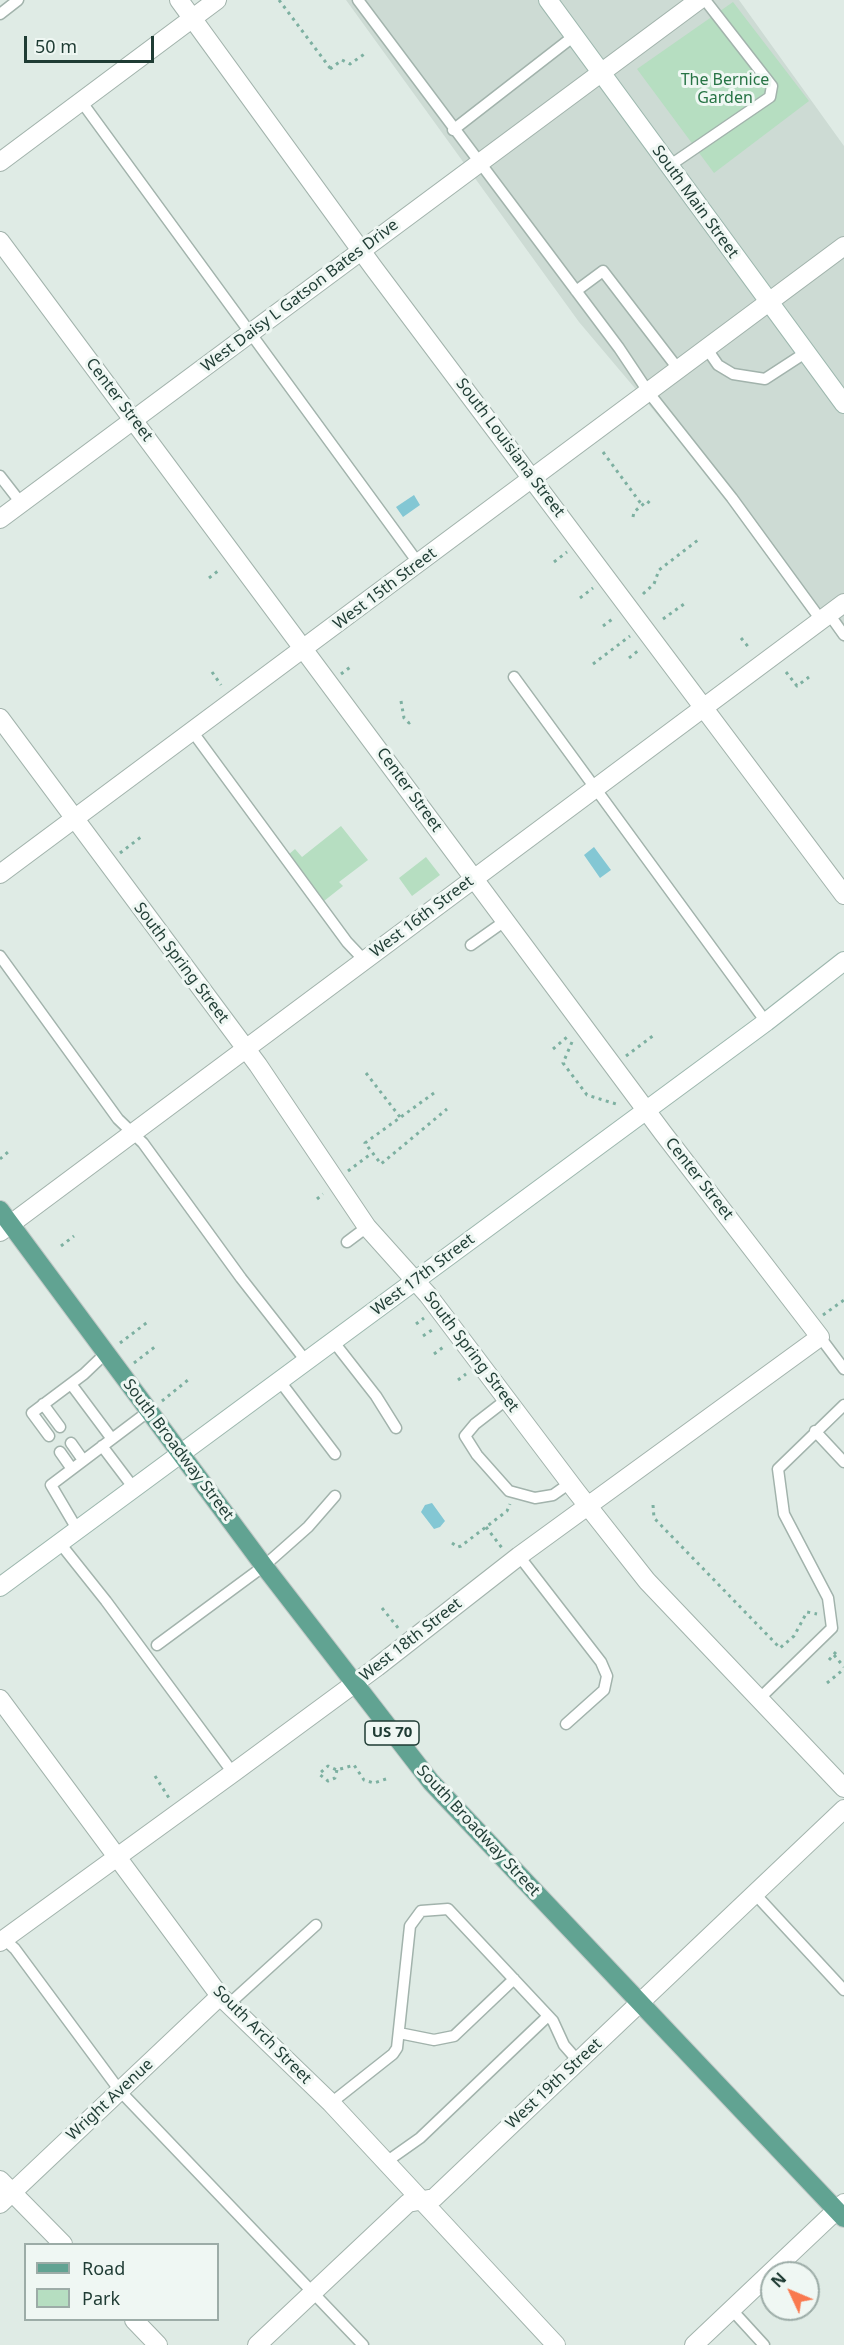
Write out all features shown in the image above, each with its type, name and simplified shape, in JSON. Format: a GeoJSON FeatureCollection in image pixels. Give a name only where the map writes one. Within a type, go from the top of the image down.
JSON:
{"type":"FeatureCollection","features":[{"type":"Feature","properties":{"kind":"main road","name":"South Broadway Street"},"geometry":{"type":"LineString","coordinates":[[4,1222],[106,1353],[264,1566],[430,1782],[639,2003],[841,2211]]}},
{"type":"Feature","properties":{"kind":"street","name":"South Louisiana Street"},"geometry":{"type":"LineString","coordinates":[[179,0],[362,250],[844,895]]}},
{"type":"Feature","properties":{"kind":"street"},"geometry":{"type":"LineString","coordinates":[[0,162],[217,0]]}},
{"type":"Feature","properties":{"kind":"street","name":"South Main Street"},"geometry":{"type":"LineString","coordinates":[[548,0],[844,404]]}},
{"type":"Feature","properties":{"kind":"street","name":"West Daisy L Gatson Bates Drive"},"geometry":{"type":"LineString","coordinates":[[0,519],[699,0]]}},
{"type":"Feature","properties":{"kind":"street","name":"Center Street"},"geometry":{"type":"LineString","coordinates":[[0,242],[303,650],[365,728],[505,921],[815,1330]]}},
{"type":"Feature","properties":{"kind":"street","name":"West 15th Street"},"geometry":{"type":"LineString","coordinates":[[0,874],[844,246]]}},
{"type":"Feature","properties":{"kind":"street","name":"West 16th Street"},"geometry":{"type":"LineString","coordinates":[[4,1222],[134,1134],[473,878],[844,603]]}},
{"type":"Feature","properties":{"kind":"street","name":"South Spring Street"},"geometry":{"type":"LineString","coordinates":[[0,718],[73,819],[246,1048],[367,1227],[415,1280],[647,1581],[844,1788]]}},
{"type":"Feature","properties":{"kind":"street","name":"West 17th Street"},"geometry":{"type":"LineString","coordinates":[[0,1587],[766,1022],[844,961]]}},
{"type":"Feature","properties":{"kind":"street","name":"West 18th Street"},"geometry":{"type":"LineString","coordinates":[[1,1938],[233,1773],[409,1642],[515,1558],[589,1507],[815,1330]]}},
{"type":"Feature","properties":{"kind":"street","name":"South Arch Street"},"geometry":{"type":"LineString","coordinates":[[0,1699],[225,2000],[331,2103],[556,2345]]}},
{"type":"Feature","properties":{"kind":"street","name":"West 19th Street"},"geometry":{"type":"LineString","coordinates":[[257,2345],[408,2203],[434,2198],[844,1809]]}},
{"type":"Feature","properties":{"kind":"street","name":"Wright Avenue"},"geometry":{"type":"LineString","coordinates":[[4,2192],[225,2000]]}},
{"type":"Feature","properties":{"kind":"street"},"geometry":{"type":"LineString","coordinates":[[4,2192],[62,2243]]}},
{"type":"Feature","properties":{"kind":"street"},"geometry":{"type":"LineString","coordinates":[[694,2345],[841,2211]]}},
{"type":"Feature","properties":{"kind":"street"},"geometry":{"type":"LineString","coordinates":[[136,2321],[158,2345]]}},
{"type":"Feature","properties":{"kind":"lane"},"geometry":{"type":"LineString","coordinates":[[0,14],[18,0]]}},
{"type":"Feature","properties":{"kind":"lane"},"geometry":{"type":"LineString","coordinates":[[358,0],[478,164],[576,291],[649,393],[825,617],[844,635]]}},
{"type":"Feature","properties":{"kind":"lane"},"geometry":{"type":"LineString","coordinates":[[669,166],[770,97],[772,86],[705,0]]}},
{"type":"Feature","properties":{"kind":"lane"},"geometry":{"type":"LineString","coordinates":[[453,130],[574,36]]}},
{"type":"Feature","properties":{"kind":"lane"},"geometry":{"type":"LineString","coordinates":[[81,101],[419,564]]}},
{"type":"Feature","properties":{"kind":"lane"},"geometry":{"type":"LineString","coordinates":[[576,291],[603,271],[679,370]]}},
{"type":"Feature","properties":{"kind":"lane"},"geometry":{"type":"LineString","coordinates":[[707,349],[718,365],[733,374],[765,379],[805,353]]}},
{"type":"Feature","properties":{"kind":"lane"},"geometry":{"type":"LineString","coordinates":[[0,476],[21,503]]}},
{"type":"Feature","properties":{"kind":"lane"},"geometry":{"type":"LineString","coordinates":[[514,677],[766,1022]]}},
{"type":"Feature","properties":{"kind":"lane"},"geometry":{"type":"LineString","coordinates":[[192,731],[347,942],[364,960]]}},
{"type":"Feature","properties":{"kind":"lane"},"geometry":{"type":"LineString","coordinates":[[471,945],[505,921]]}},
{"type":"Feature","properties":{"kind":"lane"},"geometry":{"type":"LineString","coordinates":[[0,956],[118,1119],[134,1134],[306,1361]]}},
{"type":"Feature","properties":{"kind":"lane"},"geometry":{"type":"LineString","coordinates":[[347,1242],[367,1227]]}},
{"type":"Feature","properties":{"kind":"lane"},"geometry":{"type":"LineString","coordinates":[[815,1330],[844,1369]]}},
{"type":"Feature","properties":{"kind":"lane"},"geometry":{"type":"LineString","coordinates":[[333,1341],[396,1428]]}},
{"type":"Feature","properties":{"kind":"lane"},"geometry":{"type":"LineString","coordinates":[[49,1436],[32,1413],[71,1384],[106,1353]]}},
{"type":"Feature","properties":{"kind":"lane"},"geometry":{"type":"LineString","coordinates":[[279,1380],[335,1454]]}},
{"type":"Feature","properties":{"kind":"lane"},"geometry":{"type":"LineString","coordinates":[[71,1384],[112,1438]]}},
{"type":"Feature","properties":{"kind":"lane"},"geometry":{"type":"LineString","coordinates":[[506,1400],[475,1424],[465,1436],[477,1455],[509,1491],[535,1498],[553,1495],[570,1483]]}},
{"type":"Feature","properties":{"kind":"lane"},"geometry":{"type":"LineString","coordinates":[[43,1404],[60,1427]]}},
{"type":"Feature","properties":{"kind":"lane"},"geometry":{"type":"LineString","coordinates":[[759,1699],[832,1628],[828,1598],[784,1514],[778,1469],[844,1405]]}},
{"type":"Feature","properties":{"kind":"lane"},"geometry":{"type":"LineString","coordinates":[[77,1529],[51,1485],[149,1411]]}},
{"type":"Feature","properties":{"kind":"lane"},"geometry":{"type":"LineString","coordinates":[[815,1431],[844,1462]]}},
{"type":"Feature","properties":{"kind":"lane"},"geometry":{"type":"LineString","coordinates":[[71,1443],[83,1460]]}},
{"type":"Feature","properties":{"kind":"lane"},"geometry":{"type":"LineString","coordinates":[[102,1446],[133,1487]]}},
{"type":"Feature","properties":{"kind":"lane"},"geometry":{"type":"LineString","coordinates":[[60,1452],[72,1469]]}},
{"type":"Feature","properties":{"kind":"lane"},"geometry":{"type":"LineString","coordinates":[[157,1645],[264,1566],[309,1527],[334,1496]]}},
{"type":"Feature","properties":{"kind":"lane"},"geometry":{"type":"LineString","coordinates":[[59,1542],[106,1601],[233,1773]]}},
{"type":"Feature","properties":{"kind":"lane"},"geometry":{"type":"LineString","coordinates":[[515,1558],[601,1662],[607,1676],[604,1690],[566,1724]]}},
{"type":"Feature","properties":{"kind":"lane"},"geometry":{"type":"LineString","coordinates":[[755,1894],[844,1990]]}},
{"type":"Feature","properties":{"kind":"lane"},"geometry":{"type":"LineString","coordinates":[[331,2103],[393,2054],[399,2032],[410,1926],[422,1911],[448,1909],[548,2016],[564,2045],[578,2061]]}},
{"type":"Feature","properties":{"kind":"lane"},"geometry":{"type":"LineString","coordinates":[[225,2000],[316,1925]]}},
{"type":"Feature","properties":{"kind":"lane"},"geometry":{"type":"LineString","coordinates":[[1,1938],[15,1949],[120,2091],[363,2345]]}},
{"type":"Feature","properties":{"kind":"lane"},"geometry":{"type":"LineString","coordinates":[[399,2032],[434,2040],[454,2036],[514,1979]]}},
{"type":"Feature","properties":{"kind":"lane"},"geometry":{"type":"LineString","coordinates":[[386,2162],[420,2138],[548,2016]]}},
{"type":"Feature","properties":{"kind":"lane"},"geometry":{"type":"LineString","coordinates":[[732,2310],[764,2345]]}},
{"type":"Feature","properties":{"kind":"path"},"geometry":{"type":"LineString","coordinates":[[279,0],[332,71],[342,60],[350,64],[366,53]]}},
{"type":"Feature","properties":{"kind":"path"},"geometry":{"type":"LineString","coordinates":[[603,452],[642,505]]}},
{"type":"Feature","properties":{"kind":"path"},"geometry":{"type":"LineString","coordinates":[[633,517],[634,512],[647,501],[652,506]]}},
{"type":"Feature","properties":{"kind":"path"},"geometry":{"type":"LineString","coordinates":[[643,594],[654,584],[659,570],[698,540]]}},
{"type":"Feature","properties":{"kind":"path"},"geometry":{"type":"LineString","coordinates":[[209,578],[218,571]]}},
{"type":"Feature","properties":{"kind":"path"},"geometry":{"type":"LineString","coordinates":[[663,619],[684,604]]}},
{"type":"Feature","properties":{"kind":"path"},"geometry":{"type":"LineString","coordinates":[[593,664],[644,626]]}},
{"type":"Feature","properties":{"kind":"path"},"geometry":{"type":"LineString","coordinates":[[741,638],[750,649]]}},
{"type":"Feature","properties":{"kind":"path"},"geometry":{"type":"LineString","coordinates":[[628,658],[636,652]]}},
{"type":"Feature","properties":{"kind":"path"},"geometry":{"type":"LineString","coordinates":[[212,672],[221,685]]}},
{"type":"Feature","properties":{"kind":"path"},"geometry":{"type":"LineString","coordinates":[[786,672],[797,686],[809,677]]}},
{"type":"Feature","properties":{"kind":"path"},"geometry":{"type":"LineString","coordinates":[[401,701],[404,718],[409,723],[413,720]]}},
{"type":"Feature","properties":{"kind":"path"},"geometry":{"type":"LineString","coordinates":[[106,863],[141,837]]}},
{"type":"Feature","properties":{"kind":"path"},"geometry":{"type":"LineString","coordinates":[[631,1052],[654,1035]]}},
{"type":"Feature","properties":{"kind":"path"},"geometry":{"type":"LineString","coordinates":[[553,1049],[567,1037]]}},
{"type":"Feature","properties":{"kind":"path"},"geometry":{"type":"LineString","coordinates":[[572,1042],[563,1063],[587,1095],[616,1104]]}},
{"type":"Feature","properties":{"kind":"path"},"geometry":{"type":"LineString","coordinates":[[366,1073],[400,1118]]}},
{"type":"Feature","properties":{"kind":"path"},"geometry":{"type":"LineString","coordinates":[[434,1093],[364,1143],[381,1164],[447,1109]]}},
{"type":"Feature","properties":{"kind":"path"},"geometry":{"type":"LineString","coordinates":[[0,1159],[9,1151]]}},
{"type":"Feature","properties":{"kind":"path"},"geometry":{"type":"LineString","coordinates":[[356,1165],[372,1153]]}},
{"type":"Feature","properties":{"kind":"path"},"geometry":{"type":"LineString","coordinates":[[61,1246],[74,1236]]}},
{"type":"Feature","properties":{"kind":"path"},"geometry":{"type":"LineString","coordinates":[[815,1330],[844,1300]]}},
{"type":"Feature","properties":{"kind":"path"},"geometry":{"type":"LineString","coordinates":[[416,1324],[420,1320]]}},
{"type":"Feature","properties":{"kind":"path"},"geometry":{"type":"LineString","coordinates":[[106,1353],[149,1321]]}},
{"type":"Feature","properties":{"kind":"path"},"geometry":{"type":"LineString","coordinates":[[423,1336],[430,1331]]}},
{"type":"Feature","properties":{"kind":"path"},"geometry":{"type":"LineString","coordinates":[[121,1374],[156,1346]]}},
{"type":"Feature","properties":{"kind":"path"},"geometry":{"type":"LineString","coordinates":[[434,1354],[442,1348]]}},
{"type":"Feature","properties":{"kind":"path"},"geometry":{"type":"LineString","coordinates":[[458,1380],[463,1376]]}},
{"type":"Feature","properties":{"kind":"path"},"geometry":{"type":"LineString","coordinates":[[149,1411],[188,1380]]}},
{"type":"Feature","properties":{"kind":"path"},"geometry":{"type":"LineString","coordinates":[[452,1543],[458,1548],[507,1511],[510,1505],[505,1486]]}},
{"type":"Feature","properties":{"kind":"path"},"geometry":{"type":"LineString","coordinates":[[653,1505],[654,1518],[780,1648],[795,1636],[807,1612],[830,1616]]}},
{"type":"Feature","properties":{"kind":"path"},"geometry":{"type":"LineString","coordinates":[[486,1527],[515,1558]]}},
{"type":"Feature","properties":{"kind":"path"},"geometry":{"type":"LineString","coordinates":[[382,1608],[409,1642]]}},
{"type":"Feature","properties":{"kind":"path"},"geometry":{"type":"LineString","coordinates":[[826,1683],[844,1668],[835,1653],[829,1660]]}},
{"type":"Feature","properties":{"kind":"path"},"geometry":{"type":"LineString","coordinates":[[337,1770],[335,1778],[330,1780],[324,1780],[319,1774],[328,1766],[337,1770],[354,1765],[364,1780],[374,1783],[389,1778]]}},
{"type":"Feature","properties":{"kind":"path"},"geometry":{"type":"LineString","coordinates":[[155,1776],[179,1812]]}},
{"type":"Feature","properties":{"kind":"shaded area"},"geometry":{"type":"Polygon","coordinates":[[[346,0],[739,0],[844,146],[844,643],[808,593],[579,322],[346,0]]]}},
{"type":"Feature","properties":{"kind":"green space","name":"The Bernice Garden"},"geometry":{"type":"Polygon","coordinates":[[[733,2],[809,101],[714,173],[637,69],[733,2]]]}},
{"type":"Feature","properties":{"kind":"green space"},"geometry":{"type":"Polygon","coordinates":[[[341,826],[368,860],[339,882],[343,886],[324,901],[288,855],[295,849],[302,857],[341,826]]]}},
{"type":"Feature","properties":{"kind":"green space"},"geometry":{"type":"Polygon","coordinates":[[[426,857],[440,875],[412,896],[399,878],[426,857]]]}},
{"type":"Feature","properties":{"kind":"water"},"geometry":{"type":"Polygon","coordinates":[[[414,495],[420,505],[403,517],[396,507],[414,495]]]}},
{"type":"Feature","properties":{"kind":"water"},"geometry":{"type":"Polygon","coordinates":[[[594,847],[611,870],[600,878],[584,855],[594,847]]]}},
{"type":"Feature","properties":{"kind":"water"},"geometry":{"type":"Polygon","coordinates":[[[432,1503],[445,1521],[440,1527],[434,1529],[421,1512],[425,1505],[432,1503]]]}}]}
